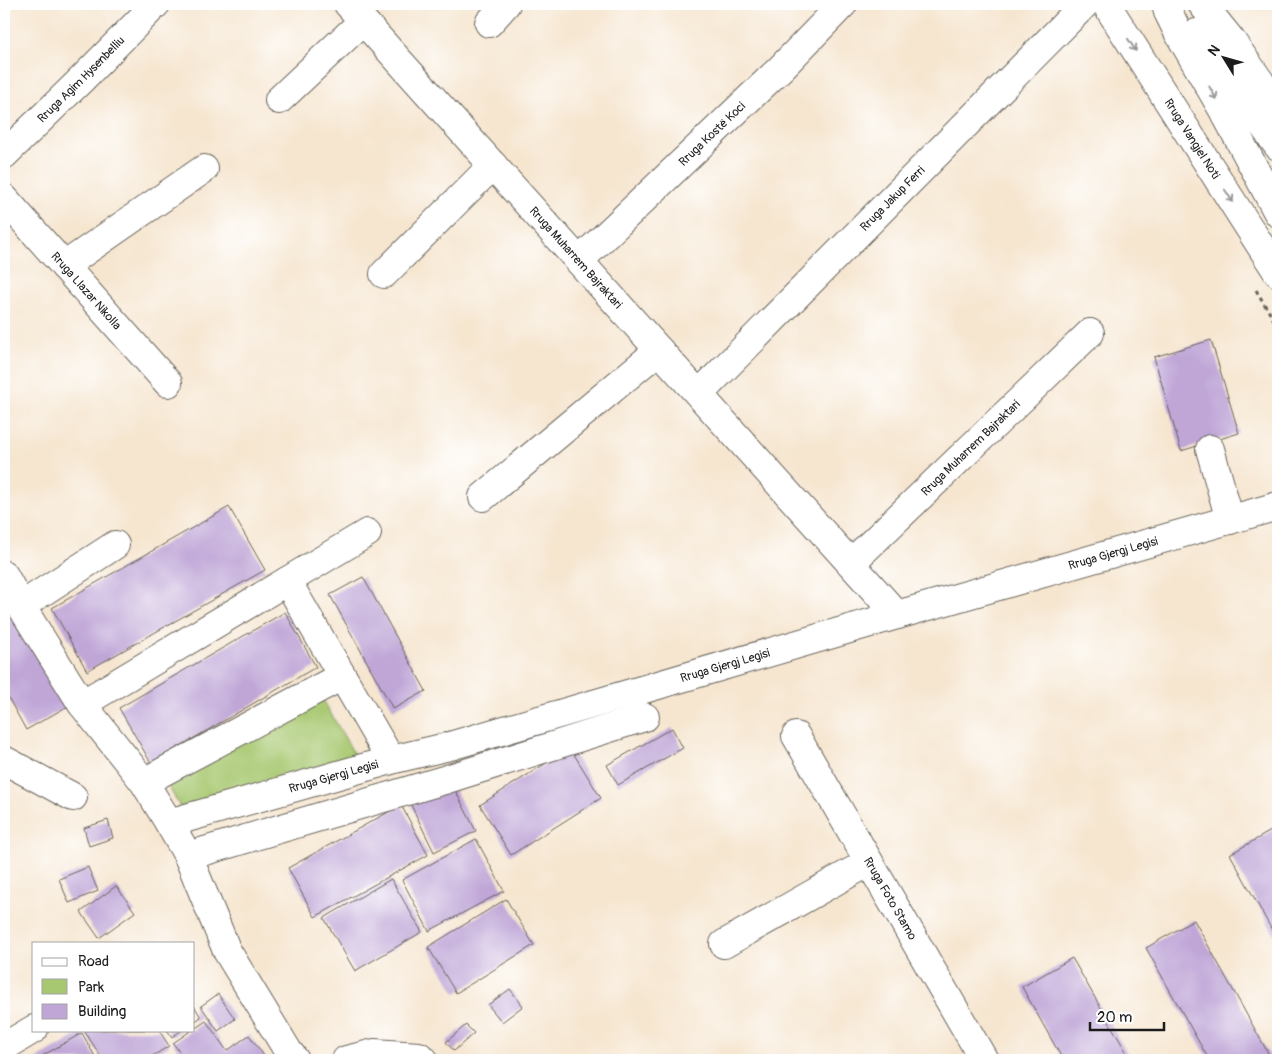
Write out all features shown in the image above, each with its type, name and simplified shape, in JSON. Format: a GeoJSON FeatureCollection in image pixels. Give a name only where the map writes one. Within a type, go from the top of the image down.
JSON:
{"type":"FeatureCollection","features":[{"type":"Feature","properties":{"kind":"main road","name":"Rruga Agim Hysenbelliu"},"geometry":{"type":"LineString","coordinates":[[4,156],[156,4]]}},
{"type":"Feature","properties":{"kind":"main road","name":"Rruga Kostë Koci"},"geometry":{"type":"LineString","coordinates":[[579,261],[774,75],[843,4]]}},
{"type":"Feature","properties":{"kind":"main road","name":"Rruga Jakup Ferri"},"geometry":{"type":"LineString","coordinates":[[699,394],[1085,4]]}},
{"type":"Feature","properties":{"kind":"main road","name":"Rruga Vangjel Noti"},"geometry":{"type":"LineString","coordinates":[[1106,4],[1278,273]]}},
{"type":"Feature","properties":{"kind":"main road"},"geometry":{"type":"LineString","coordinates":[[1166,4],[1178,32],[1227,117],[1278,213]]}},
{"type":"Feature","properties":{"kind":"main road"},"geometry":{"type":"LineString","coordinates":[[1175,4],[1278,146]]}},
{"type":"Feature","properties":{"kind":"main road"},"geometry":{"type":"LineString","coordinates":[[1202,4],[1231,40],[1278,108]]}},
{"type":"Feature","properties":{"kind":"main road","name":"Rruga Muharrem Bajraktari"},"geometry":{"type":"LineString","coordinates":[[279,100],[356,12],[897,615]]}},
{"type":"Feature","properties":{"kind":"main road"},"geometry":{"type":"LineString","coordinates":[[384,274],[493,165]]}},
{"type":"Feature","properties":{"kind":"main road"},"geometry":{"type":"LineString","coordinates":[[64,266],[204,169]]}},
{"type":"Feature","properties":{"kind":"main road","name":"Rruga Llazar Nikolla"},"geometry":{"type":"LineString","coordinates":[[4,198],[168,384]]}},
{"type":"Feature","properties":{"kind":"main road","name":"Rruga Muharrem Bajraktari"},"geometry":{"type":"LineString","coordinates":[[851,563],[1090,333]]}},
{"type":"Feature","properties":{"kind":"main road"},"geometry":{"type":"LineString","coordinates":[[483,497],[660,350]]}},
{"type":"Feature","properties":{"kind":"main road"},"geometry":{"type":"LineString","coordinates":[[1210,449],[1230,520]]}},
{"type":"Feature","properties":{"kind":"main road","name":"Rruga Gjergj Legisi"},"geometry":{"type":"LineString","coordinates":[[169,823],[391,760],[450,746],[1278,506]]}},
{"type":"Feature","properties":{"kind":"main road"},"geometry":{"type":"LineString","coordinates":[[82,704],[367,533]]}},
{"type":"Feature","properties":{"kind":"main road"},"geometry":{"type":"LineString","coordinates":[[21,606],[115,545]]}},
{"type":"Feature","properties":{"kind":"main road"},"geometry":{"type":"LineString","coordinates":[[4,575],[82,704],[144,782],[169,823],[188,856],[227,951],[295,1060]]}},
{"type":"Feature","properties":{"kind":"main road"},"geometry":{"type":"LineString","coordinates":[[287,581],[391,760]]}},
{"type":"Feature","properties":{"kind":"main road"},"geometry":{"type":"LineString","coordinates":[[144,782],[342,676]]}},
{"type":"Feature","properties":{"kind":"main road"},"geometry":{"type":"LineString","coordinates":[[188,856],[645,717]]}},
{"type":"Feature","properties":{"kind":"main road","name":"Rruga Foto Stamo"},"geometry":{"type":"LineString","coordinates":[[796,736],[984,1060]]}},
{"type":"Feature","properties":{"kind":"main road"},"geometry":{"type":"LineString","coordinates":[[4,760],[74,797]]}},
{"type":"Feature","properties":{"kind":"main road"},"geometry":{"type":"LineString","coordinates":[[724,944],[869,862]]}},
{"type":"Feature","properties":{"kind":"main road"},"geometry":{"type":"LineString","coordinates":[[4,1047],[32,1031]]}},
{"type":"Feature","properties":{"kind":"main road"},"geometry":{"type":"LineString","coordinates":[[346,1060],[374,1053],[419,1056],[424,1060]]}},
{"type":"Feature","properties":{"kind":"green space"},"geometry":{"type":"Polygon","coordinates":[[[323,700],[357,759],[180,807],[166,782],[323,700]]]}},
{"type":"Feature","properties":{"kind":"building"},"geometry":{"type":"Polygon","coordinates":[[[1211,340],[1239,433],[1181,451],[1154,357],[1211,340]]]}},
{"type":"Feature","properties":{"kind":"building"},"geometry":{"type":"Polygon","coordinates":[[[229,507],[265,570],[87,671],[52,608],[229,507]]]}},
{"type":"Feature","properties":{"kind":"building"},"geometry":{"type":"Polygon","coordinates":[[[363,577],[426,691],[393,709],[330,595],[363,577]]]}},
{"type":"Feature","properties":{"kind":"building"},"geometry":{"type":"Polygon","coordinates":[[[4,591],[68,706],[26,730],[4,690],[4,591]]]}},
{"type":"Feature","properties":{"kind":"building"},"geometry":{"type":"Polygon","coordinates":[[[285,612],[316,667],[151,763],[119,708],[285,612]]]}},
{"type":"Feature","properties":{"kind":"building"},"geometry":{"type":"Polygon","coordinates":[[[672,728],[683,748],[618,785],[607,765],[672,728]]]}},
{"type":"Feature","properties":{"kind":"building"},"geometry":{"type":"Polygon","coordinates":[[[570,748],[601,798],[511,855],[480,805],[570,748]]]}},
{"type":"Feature","properties":{"kind":"building"},"geometry":{"type":"Polygon","coordinates":[[[452,784],[476,831],[434,852],[411,805],[452,784]]]}},
{"type":"Feature","properties":{"kind":"building"},"geometry":{"type":"Polygon","coordinates":[[[401,805],[428,855],[315,917],[288,868],[401,805]]]}},
{"type":"Feature","properties":{"kind":"building"},"geometry":{"type":"Polygon","coordinates":[[[108,820],[113,838],[89,846],[84,828],[108,820]]]}},
{"type":"Feature","properties":{"kind":"building"},"geometry":{"type":"Polygon","coordinates":[[[1278,827],[1278,941],[1230,854],[1278,827]]]}},
{"type":"Feature","properties":{"kind":"building"},"geometry":{"type":"Polygon","coordinates":[[[476,839],[504,891],[429,931],[402,880],[476,839]]]}},
{"type":"Feature","properties":{"kind":"building"},"geometry":{"type":"Polygon","coordinates":[[[88,867],[98,891],[69,903],[59,879],[88,867]]]}},
{"type":"Feature","properties":{"kind":"building"},"geometry":{"type":"Polygon","coordinates":[[[391,879],[422,932],[355,971],[324,918],[391,879]]]}},
{"type":"Feature","properties":{"kind":"building"},"geometry":{"type":"Polygon","coordinates":[[[116,886],[135,912],[99,938],[81,912],[116,886]]]}},
{"type":"Feature","properties":{"kind":"building"},"geometry":{"type":"Polygon","coordinates":[[[506,899],[534,945],[456,993],[428,947],[506,899]]]}},
{"type":"Feature","properties":{"kind":"building"},"geometry":{"type":"Polygon","coordinates":[[[1194,920],[1272,1060],[1209,1060],[1146,948],[1194,920]]]}},
{"type":"Feature","properties":{"kind":"building"},"geometry":{"type":"Polygon","coordinates":[[[1072,958],[1131,1060],[1063,1060],[1022,987],[1072,958]]]}},
{"type":"Feature","properties":{"kind":"building"},"geometry":{"type":"Polygon","coordinates":[[[510,989],[523,1006],[502,1022],[488,1005],[510,989]]]}},
{"type":"Feature","properties":{"kind":"building"},"geometry":{"type":"Polygon","coordinates":[[[218,994],[235,1019],[218,1031],[201,1006],[218,994]]]}},
{"type":"Feature","properties":{"kind":"building"},"geometry":{"type":"Polygon","coordinates":[[[195,1008],[201,1017],[195,1021],[195,1008]]]}},
{"type":"Feature","properties":{"kind":"building"},"geometry":{"type":"Polygon","coordinates":[[[206,1021],[227,1051],[249,1035],[267,1060],[185,1060],[173,1043],[189,1032],[195,1032],[195,1028],[206,1021]]]}},
{"type":"Feature","properties":{"kind":"building"},"geometry":{"type":"Polygon","coordinates":[[[466,1025],[474,1033],[454,1051],[446,1042],[466,1025]]]}},
{"type":"Feature","properties":{"kind":"building"},"geometry":{"type":"Polygon","coordinates":[[[85,1032],[160,1032],[169,1046],[146,1060],[103,1060],[85,1032]]]}},
{"type":"Feature","properties":{"kind":"building"},"geometry":{"type":"Polygon","coordinates":[[[168,1032],[179,1032],[172,1037],[168,1032]]]}},
{"type":"Feature","properties":{"kind":"building"},"geometry":{"type":"Polygon","coordinates":[[[82,1033],[97,1060],[35,1060],[82,1033]]]}}]}
